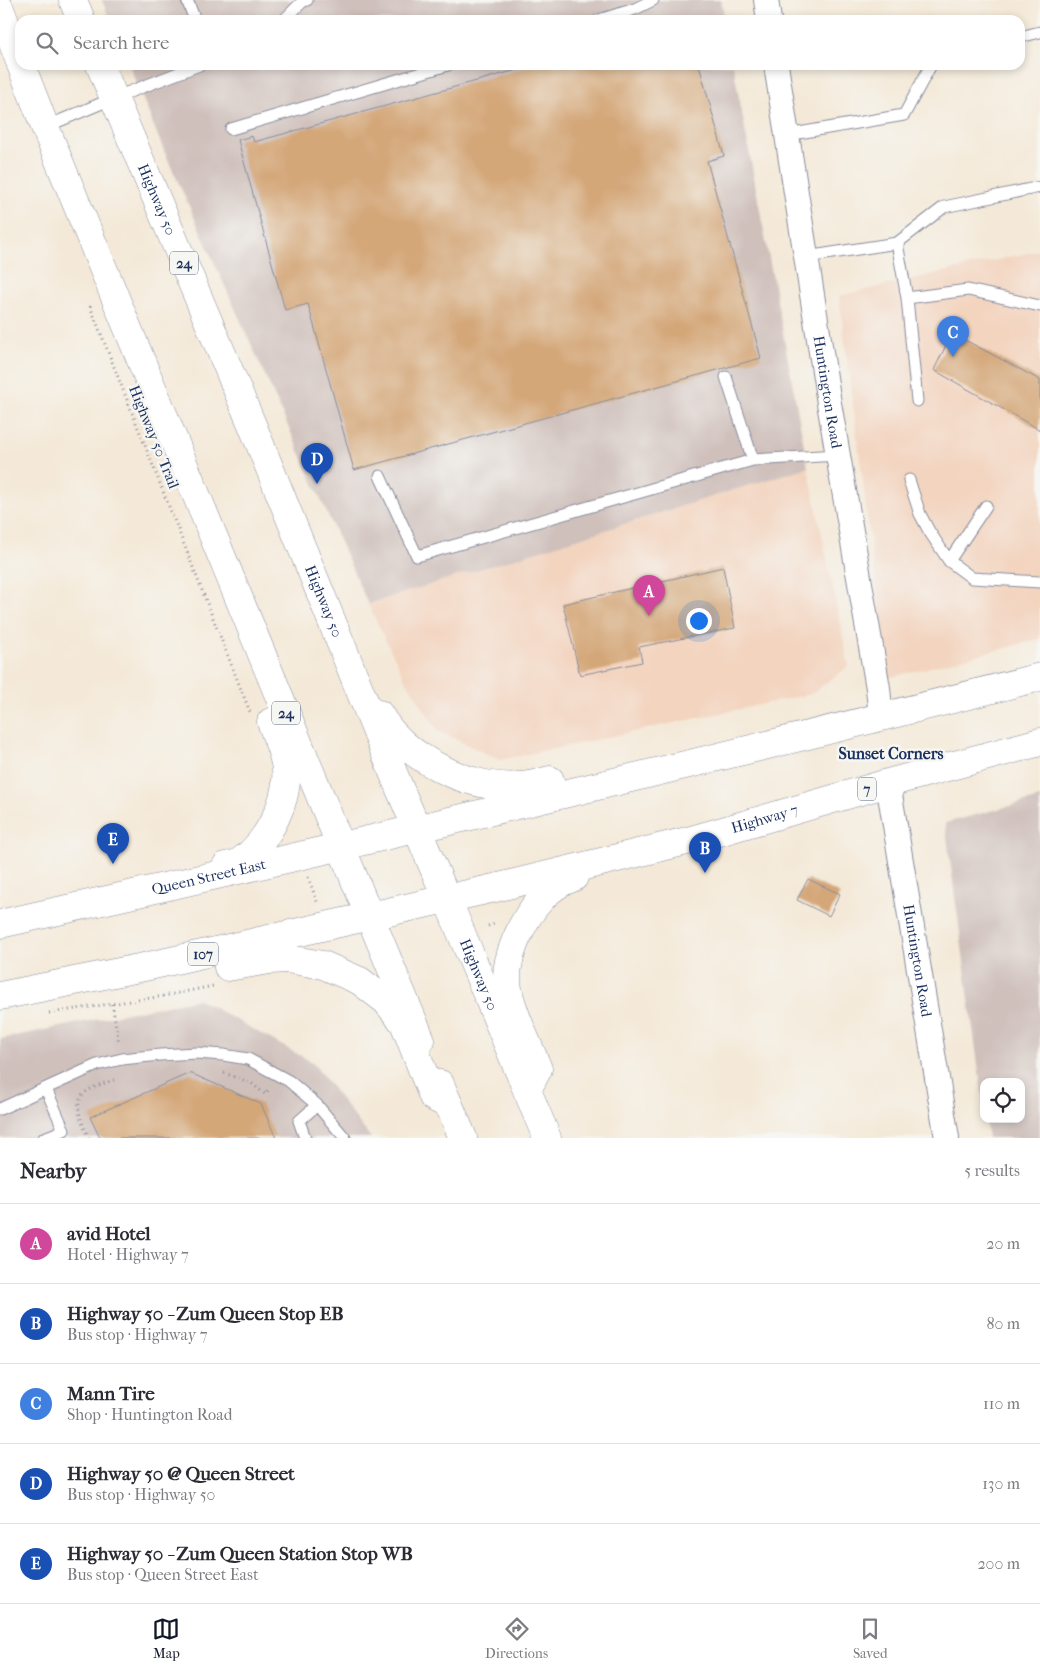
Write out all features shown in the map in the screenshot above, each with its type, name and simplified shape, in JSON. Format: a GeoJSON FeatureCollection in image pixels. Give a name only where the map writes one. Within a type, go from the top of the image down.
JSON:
{"type":"FeatureCollection","features":[{"type":"Feature","properties":{"kind":"main road"},"geometry":{"type":"LineString","coordinates":[[73,0],[79,15]]}},
{"type":"Feature","properties":{"kind":"main road","name":"24"},"geometry":{"type":"LineString","coordinates":[[0,9],[15,48]]}},
{"type":"Feature","properties":{"kind":"main road","name":"24"},"geometry":{"type":"LineString","coordinates":[[24,70],[45,128],[462,1138]]}},
{"type":"Feature","properties":{"kind":"main road","name":"Highway 50"},"geometry":{"type":"LineString","coordinates":[[102,70],[253,427],[417,829],[547,1138]]}},
{"type":"Feature","properties":{"kind":"main road"},"geometry":{"type":"LineString","coordinates":[[312,573],[323,579],[376,709],[386,726],[398,739],[420,755],[453,774],[479,783],[520,786],[698,744],[716,757]]}},
{"type":"Feature","properties":{"kind":"main road"},"geometry":{"type":"LineString","coordinates":[[6,922],[25,912],[200,874],[239,863],[254,850],[274,823],[286,783],[285,764],[279,742],[222,604],[231,579]]}},
{"type":"Feature","properties":{"kind":"main road"},"geometry":{"type":"LineString","coordinates":[[417,829],[881,718],[1040,677]]}},
{"type":"Feature","properties":{"kind":"main road","name":"Highway 7"},"geometry":{"type":"LineString","coordinates":[[370,917],[695,839],[888,783],[1040,742]]}},
{"type":"Feature","properties":{"kind":"main road","name":"Queen Street East"},"geometry":{"type":"LineString","coordinates":[[6,922],[417,829]]}},
{"type":"Feature","properties":{"kind":"main road"},"geometry":{"type":"LineString","coordinates":[[527,1090],[538,1069],[507,988],[510,956],[531,912],[543,897],[568,879],[689,848],[695,839]]}},
{"type":"Feature","properties":{"kind":"main road","name":"107"},"geometry":{"type":"LineString","coordinates":[[0,996],[149,966],[370,917]]}},
{"type":"Feature","properties":{"kind":"main road"},"geometry":{"type":"LineString","coordinates":[[35,989],[49,992],[88,984],[122,989],[247,962],[270,960],[288,959],[323,964],[360,981],[386,1001],[396,1012],[404,1023],[433,1097],[449,1105]]}},
{"type":"Feature","properties":{"kind":"street"},"geometry":{"type":"LineString","coordinates":[[766,0],[768,15]]}},
{"type":"Feature","properties":{"kind":"street","name":"Huntington Road"},"geometry":{"type":"LineString","coordinates":[[777,70],[838,455],[878,688],[881,718]]}},
{"type":"Feature","properties":{"kind":"street","name":"Huntington Road"},"geometry":{"type":"LineString","coordinates":[[888,783],[947,1138]]}},
{"type":"Feature","properties":{"kind":"lane"},"geometry":{"type":"LineString","coordinates":[[187,0],[193,15]]}},
{"type":"Feature","properties":{"kind":"lane"},"geometry":{"type":"LineString","coordinates":[[289,15],[302,2],[307,0]]}},
{"type":"Feature","properties":{"kind":"lane"},"geometry":{"type":"LineString","coordinates":[[617,15],[635,10],[653,0]]}},
{"type":"Feature","properties":{"kind":"lane"},"geometry":{"type":"LineString","coordinates":[[1025,36],[1040,32]]}},
{"type":"Feature","properties":{"kind":"lane"},"geometry":{"type":"LineString","coordinates":[[45,128],[114,98],[186,70]]}},
{"type":"Feature","properties":{"kind":"lane"},"geometry":{"type":"LineString","coordinates":[[231,129],[423,70]]}},
{"type":"Feature","properties":{"kind":"lane"},"geometry":{"type":"LineString","coordinates":[[787,135],[904,115],[928,70]]}},
{"type":"Feature","properties":{"kind":"lane"},"geometry":{"type":"LineString","coordinates":[[806,256],[898,243],[944,207],[1040,187]]}},
{"type":"Feature","properties":{"kind":"lane"},"geometry":{"type":"LineString","coordinates":[[898,243],[907,298],[917,400]]}},
{"type":"Feature","properties":{"kind":"lane"},"geometry":{"type":"LineString","coordinates":[[907,298],[968,290],[1040,306]]}},
{"type":"Feature","properties":{"kind":"lane"},"geometry":{"type":"LineString","coordinates":[[726,377],[753,460]]}},
{"type":"Feature","properties":{"kind":"lane"},"geometry":{"type":"LineString","coordinates":[[380,476],[417,556],[753,460],[838,455]]}},
{"type":"Feature","properties":{"kind":"lane"},"geometry":{"type":"LineString","coordinates":[[909,480],[920,514],[949,561],[972,578],[1040,582]]}},
{"type":"Feature","properties":{"kind":"lane"},"geometry":{"type":"LineString","coordinates":[[949,561],[986,506]]}},
{"type":"Feature","properties":{"kind":"lane"},"geometry":{"type":"LineString","coordinates":[[0,1109],[97,1065],[122,1059],[187,1053],[223,1055],[248,1059],[289,1081],[317,1105],[345,1138]]}},
{"type":"Feature","properties":{"kind":"lane"},"geometry":{"type":"LineString","coordinates":[[44,1138],[64,1130],[46,1089]]}},
{"type":"Feature","properties":{"kind":"lane"},"geometry":{"type":"LineString","coordinates":[[305,1138],[299,1121],[317,1105]]}},
{"type":"Feature","properties":{"kind":"path","name":"Highway 50 Trail"},"geometry":{"type":"LineString","coordinates":[[90,306],[254,721]]}},
{"type":"Feature","properties":{"kind":"path"},"geometry":{"type":"LineString","coordinates":[[301,856],[327,927]]}},
{"type":"Feature","properties":{"kind":"path"},"geometry":{"type":"LineString","coordinates":[[46,1014],[164,996],[219,984]]}},
{"type":"Feature","properties":{"kind":"path"},"geometry":{"type":"LineString","coordinates":[[89,1138],[79,1117],[77,1105],[80,1098],[85,1092],[102,1083],[125,1076],[112,1004]]}},
{"type":"Feature","properties":{"kind":"path"},"geometry":{"type":"LineString","coordinates":[[220,1072],[250,1083],[265,1094],[280,1075]]}},
{"type":"Feature","properties":{"kind":"shaded area"},"geometry":{"type":"Polygon","coordinates":[[[102,0],[721,0],[724,15],[108,15],[102,0]]]}},
{"type":"Feature","properties":{"kind":"shaded area"},"geometry":{"type":"Polygon","coordinates":[[[131,70],[734,70],[808,467],[368,604],[162,146],[131,70]]]}},
{"type":"Feature","properties":{"kind":"shaded area"},"geometry":{"type":"Polygon","coordinates":[[[1040,250],[1040,639],[888,678],[839,296],[1040,250]]]}},
{"type":"Feature","properties":{"kind":"shaded area"},"geometry":{"type":"Polygon","coordinates":[[[808,467],[849,666],[811,694],[500,760],[438,731],[405,679],[368,604],[808,467]]]}},
{"type":"Feature","properties":{"kind":"shaded area"},"geometry":{"type":"Polygon","coordinates":[[[1040,798],[1040,1138],[988,1138],[986,1123],[1025,1123],[1025,1078],[980,1078],[980,1080],[945,823],[1040,798]]]}},
{"type":"Feature","properties":{"kind":"shaded area"},"geometry":{"type":"Polygon","coordinates":[[[198,999],[312,1062],[371,1138],[0,1138],[0,1039],[198,999]]]}},
{"type":"Feature","properties":{"kind":"building"},"geometry":{"type":"Polygon","coordinates":[[[517,70],[700,70],[724,156],[707,161],[761,358],[354,470],[308,304],[285,310],[238,140],[252,136],[254,142],[517,70]]]}},
{"type":"Feature","properties":{"kind":"building"},"geometry":{"type":"Polygon","coordinates":[[[952,333],[1040,380],[1040,430],[934,370],[952,333]]]}},
{"type":"Feature","properties":{"kind":"building"},"geometry":{"type":"Polygon","coordinates":[[[723,567],[735,628],[639,647],[642,662],[580,675],[563,604],[723,567]]]}},
{"type":"Feature","properties":{"kind":"building"},"geometry":{"type":"Polygon","coordinates":[[[808,879],[840,894],[829,916],[797,900],[808,879]]]}},
{"type":"Feature","properties":{"kind":"building"},"geometry":{"type":"Polygon","coordinates":[[[190,1073],[261,1104],[276,1138],[100,1138],[90,1117],[190,1073]]]}},
{"type":"Feature","properties":{"kind":"place","name":"Mann Tire"},"geometry":{"type":"Point","coordinates":[953,357]}},
{"type":"Feature","properties":{"kind":"place","name":"Highway 50 @ Queen Street"},"geometry":{"type":"Point","coordinates":[317,484]}},
{"type":"Feature","properties":{"kind":"place","name":"avid Hotel"},"geometry":{"type":"Point","coordinates":[649,616]}},
{"type":"Feature","properties":{"kind":"place","name":"Highway 50 - Zum Queen Station Stop WB"},"geometry":{"type":"Point","coordinates":[113,864]}},
{"type":"Feature","properties":{"kind":"place","name":"Highway 50 - Zum Queen Stop EB"},"geometry":{"type":"Point","coordinates":[705,873]}},
{"type":"Feature","properties":{"kind":"district","name":"Sunset Corners"},"geometry":{"type":"Point","coordinates":[891,753]}}]}
